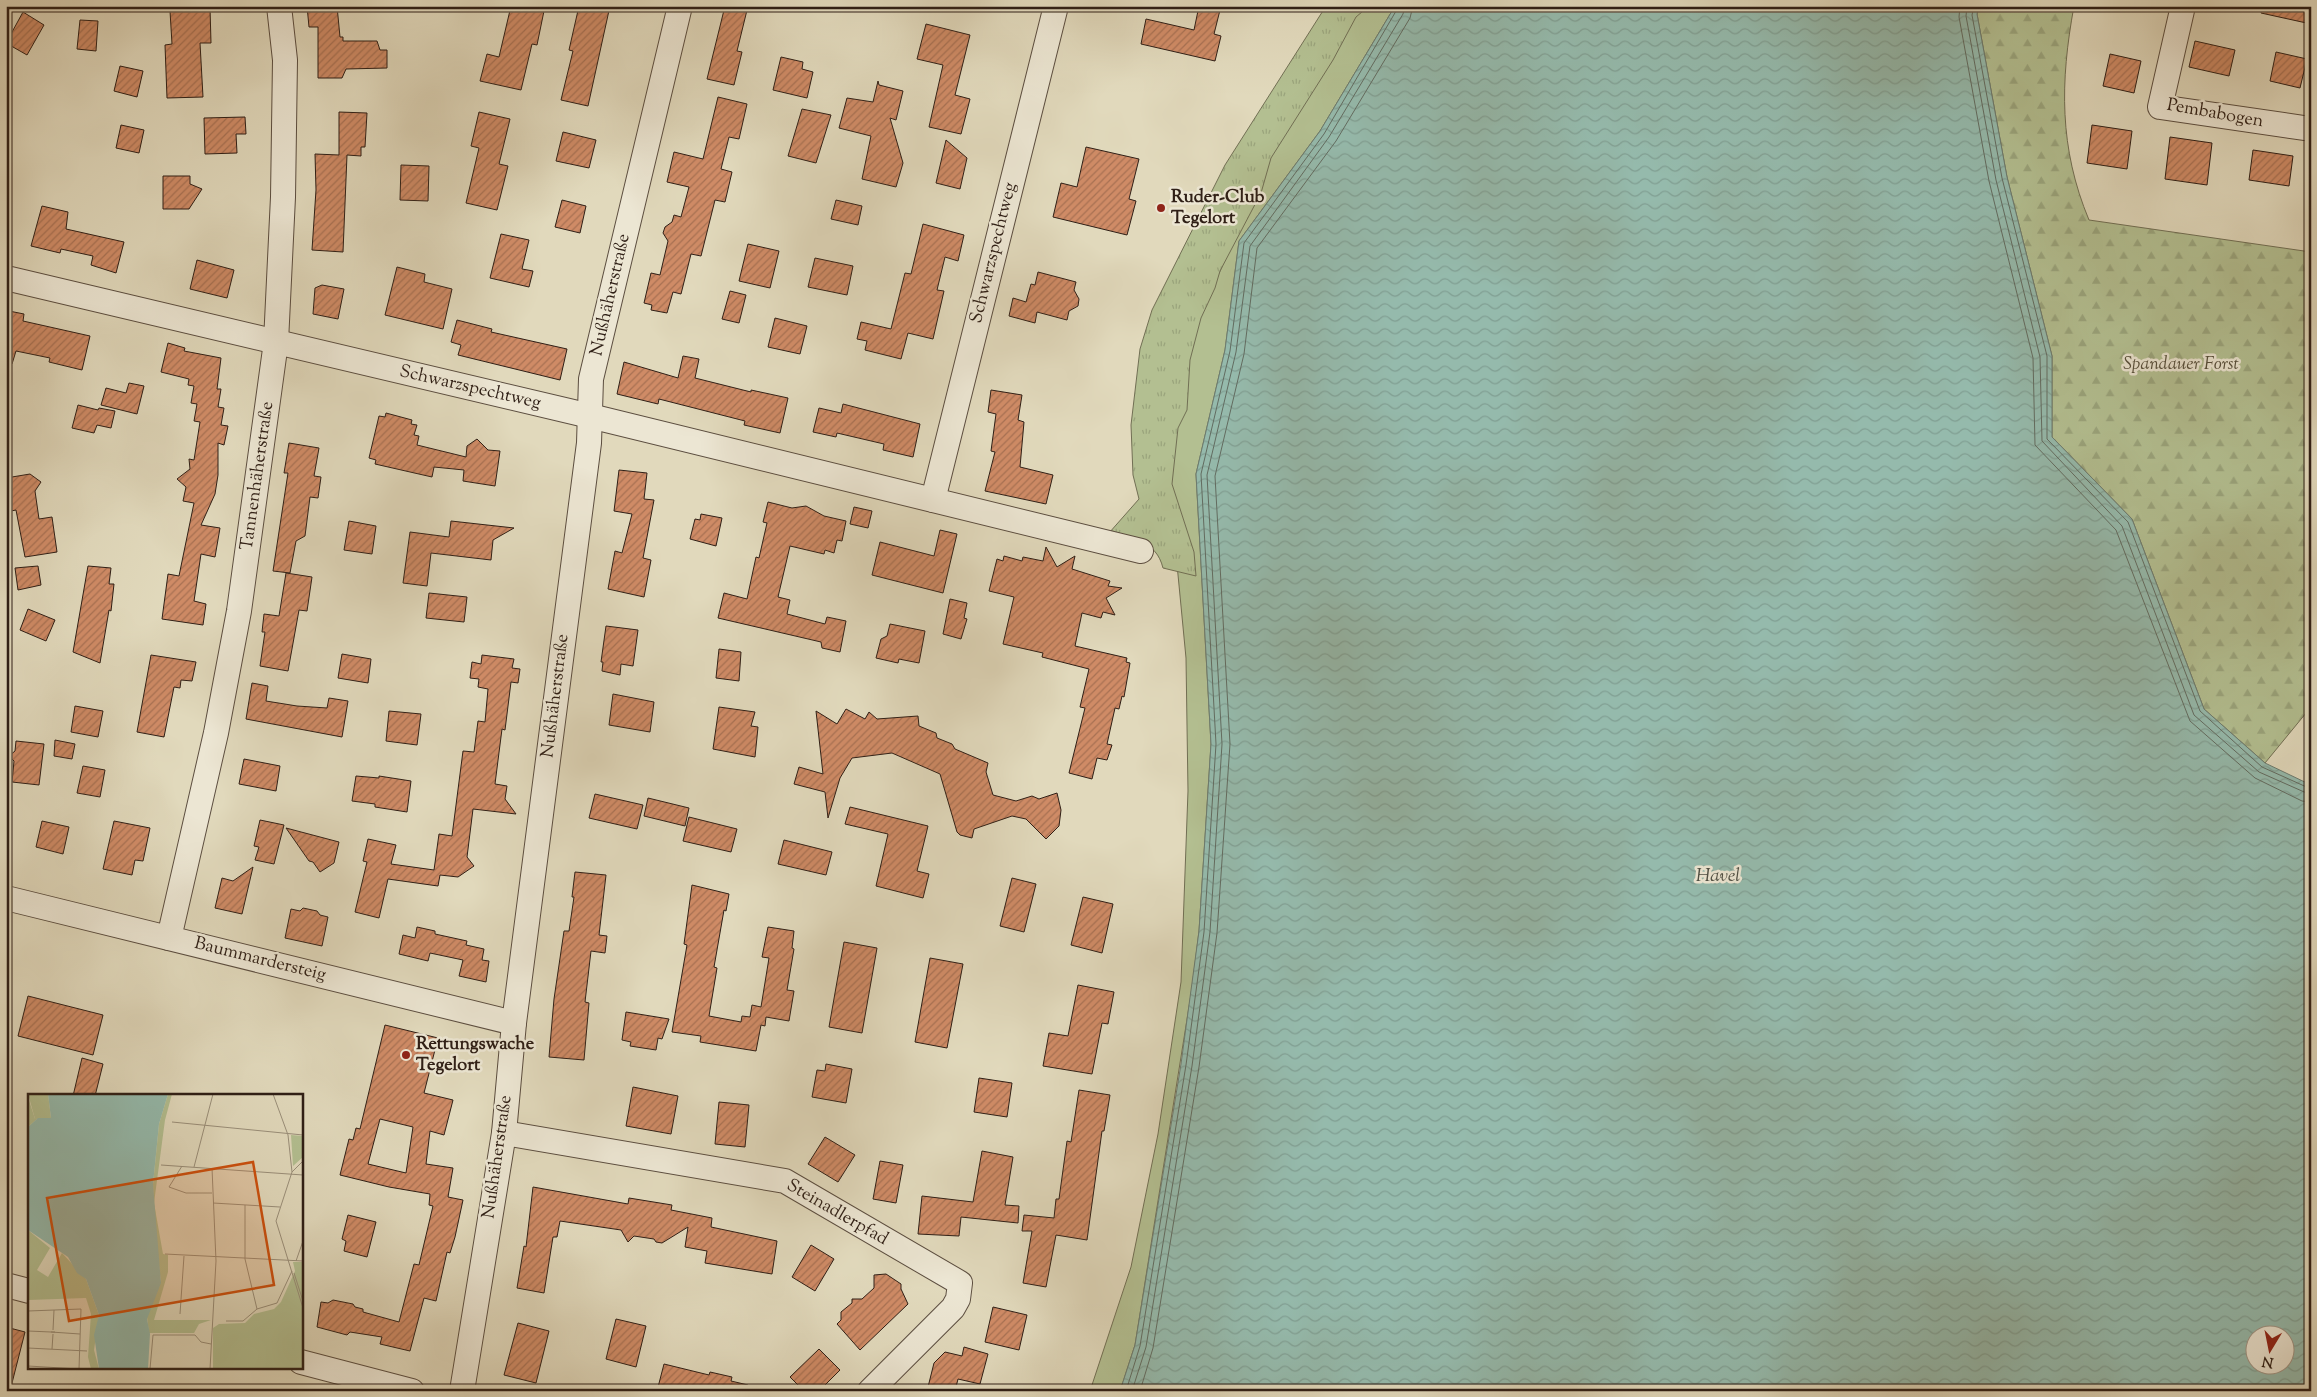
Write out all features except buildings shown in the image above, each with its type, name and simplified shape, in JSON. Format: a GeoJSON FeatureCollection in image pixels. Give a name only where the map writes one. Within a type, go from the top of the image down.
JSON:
{"type":"FeatureCollection","features":[{"type":"Feature","properties":{"kind":"street","name":"Tannenhäherstraße"},"geometry":{"type":"LineString","coordinates":[[169,938],[216,733],[239,611],[276,342],[284,187],[285,60],[279,6]]}},
{"type":"Feature","properties":{"kind":"street","name":"Nußhäherstraße"},"geometry":{"type":"LineString","coordinates":[[462,1391],[504,1133],[514,1023],[589,443],[591,379],[680,6]]}},
{"type":"Feature","properties":{"kind":"street","name":"Schwarzspechtweg"},"geometry":{"type":"LineString","coordinates":[[933,500],[1056,6]]}},
{"type":"Feature","properties":{"kind":"street","name":"Pembabogen"},"geometry":{"type":"LineString","coordinates":[[2183,6],[2160,108],[2311,129]]}},
{"type":"Feature","properties":{"kind":"street","name":"Schwarzspechtweg"},"geometry":{"type":"LineString","coordinates":[[6,278],[590,416],[1141,551]]}},
{"type":"Feature","properties":{"kind":"street","name":"Baummardersteig"},"geometry":{"type":"LineString","coordinates":[[6,898],[514,1023]]}},
{"type":"Feature","properties":{"kind":"street","name":"Steinadlerpfad"},"geometry":{"type":"LineString","coordinates":[[504,1133],[785,1181],[960,1282],[958,1299],[953,1308],[870,1391]]}},
{"type":"Feature","properties":{"kind":"street"},"geometry":{"type":"LineString","coordinates":[[6,1286],[28,1291]]}},
{"type":"Feature","properties":{"kind":"street"},"geometry":{"type":"LineString","coordinates":[[302,1362],[412,1391]]}},
{"type":"Feature","properties":{"kind":"green space"},"geometry":{"type":"Polygon","coordinates":[[[1326,6],[1369,6],[1356,17],[1333,60],[1271,158],[1261,193],[1220,271],[1215,288],[1201,318],[1190,360],[1187,410],[1178,428],[1172,484],[1194,552],[1196,576],[1163,568],[1155,552],[1143,543],[1109,533],[1139,499],[1133,475],[1131,425],[1140,349],[1152,310],[1225,165],[1326,6]]]}},
{"type":"Feature","properties":{"kind":"green space"},"geometry":{"type":"Polygon","coordinates":[[[1337,6],[1395,6],[1320,131],[1239,241],[1225,350],[1196,474],[1211,744],[1199,931],[1192,988],[1135,1345],[1120,1391],[1090,1391],[1131,1267],[1158,1134],[1181,982],[1188,791],[1186,658],[1176,554],[1157,414],[1337,6]]]}},
{"type":"Feature","properties":{"kind":"green space","name":"Spandauer Forst"},"geometry":{"type":"Polygon","coordinates":[[[1979,6],[2074,6],[2066,61],[2065,115],[2072,167],[2089,220],[2311,252],[2311,707],[2265,763],[2204,709],[2132,519],[2052,437],[2052,356],[2007,177],[1977,14],[1979,6]]]}},
{"type":"Feature","properties":{"kind":"water","name":"Havel"},"geometry":{"type":"Polygon","coordinates":[[[1395,6],[1979,6],[1977,14],[2007,177],[2052,356],[2052,437],[2132,519],[2204,709],[2265,763],[2311,785],[2311,1391],[1120,1391],[1135,1345],[1181,1064],[1199,931],[1211,744],[1196,474],[1225,350],[1239,241],[1320,131],[1395,6]]]}},
{"type":"Feature","properties":{"kind":"place","name":"Ruder-Club Tegelort"},"geometry":{"type":"Point","coordinates":[1161,208]}},
{"type":"Feature","properties":{"kind":"place","name":"Rettungswache Tegelort"},"geometry":{"type":"Point","coordinates":[406,1055]}}]}
